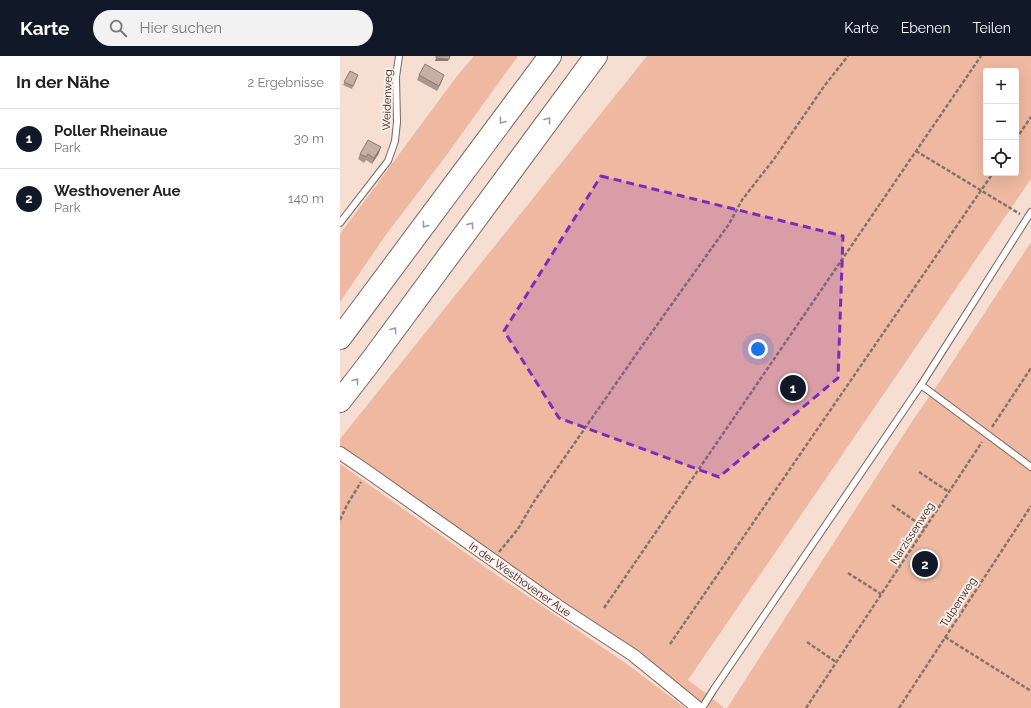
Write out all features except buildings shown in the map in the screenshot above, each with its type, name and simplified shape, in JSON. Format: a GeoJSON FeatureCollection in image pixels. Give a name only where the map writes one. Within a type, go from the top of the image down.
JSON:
{"type":"FeatureCollection","features":[{"type":"Feature","properties":{"kind":"highway"},"geometry":{"type":"LineString","coordinates":[[340,338],[550,56]]}},
{"type":"Feature","properties":{"kind":"highway"},"geometry":{"type":"LineString","coordinates":[[340,401],[596,56]]}},
{"type":"Feature","properties":{"kind":"street","name":"In der Westhovener Aue"},"geometry":{"type":"LineString","coordinates":[[340,453],[558,606],[633,655],[698,708]]}},
{"type":"Feature","properties":{"kind":"lane","name":"Weidenweg"},"geometry":{"type":"LineString","coordinates":[[340,223],[388,161],[395,141],[398,122],[396,77],[399,56]]}},
{"type":"Feature","properties":{"kind":"lane"},"geometry":{"type":"LineString","coordinates":[[702,708],[921,385],[1031,212]]}},
{"type":"Feature","properties":{"kind":"lane"},"geometry":{"type":"LineString","coordinates":[[921,385],[1031,467]]}},
{"type":"Feature","properties":{"kind":"path"},"geometry":{"type":"LineString","coordinates":[[492,560],[518,528],[533,503],[729,224],[742,200],[774,159],[825,85],[848,56]]}},
{"type":"Feature","properties":{"kind":"path"},"geometry":{"type":"LineString","coordinates":[[604,608],[981,56]]}},
{"type":"Feature","properties":{"kind":"path"},"geometry":{"type":"LineString","coordinates":[[1019,135],[1031,117]]}},
{"type":"Feature","properties":{"kind":"path"},"geometry":{"type":"LineString","coordinates":[[916,151],[1027,218]]}},
{"type":"Feature","properties":{"kind":"path"},"geometry":{"type":"LineString","coordinates":[[670,644],[991,176]]}},
{"type":"Feature","properties":{"kind":"path","name":"Narzissenweg"},"geometry":{"type":"LineString","coordinates":[[806,708],[1031,368]]}},
{"type":"Feature","properties":{"kind":"path"},"geometry":{"type":"LineString","coordinates":[[340,520],[347,505],[368,472]]}},
{"type":"Feature","properties":{"kind":"path"},"geometry":{"type":"LineString","coordinates":[[919,472],[949,492]]}},
{"type":"Feature","properties":{"kind":"path"},"geometry":{"type":"LineString","coordinates":[[892,505],[925,528]]}},
{"type":"Feature","properties":{"kind":"path","name":"Tulpenweg"},"geometry":{"type":"LineString","coordinates":[[900,707],[1031,506]]}},
{"type":"Feature","properties":{"kind":"path"},"geometry":{"type":"LineString","coordinates":[[848,573],[881,594]]}},
{"type":"Feature","properties":{"kind":"path"},"geometry":{"type":"LineString","coordinates":[[945,637],[1031,691]]}},
{"type":"Feature","properties":{"kind":"path"},"geometry":{"type":"LineString","coordinates":[[807,642],[836,662]]}},
{"type":"Feature","properties":{"kind":"path"},"geometry":{"type":"LineString","coordinates":[[900,707],[905,708]]}},
{"type":"Feature","properties":{"kind":"highlighted area"},"geometry":{"type":"Polygon","coordinates":[[[601,176],[843,236],[838,378],[719,477],[559,418],[504,331],[601,176]]]}},
{"type":"Feature","properties":{"kind":"shaded area"},"geometry":{"type":"Polygon","coordinates":[[[474,56],[518,56],[443,160],[385,236],[340,302],[340,234],[457,76],[474,56]]]}},
{"type":"Feature","properties":{"kind":"shaded area"},"geometry":{"type":"Polygon","coordinates":[[[647,56],[1031,56],[1031,179],[688,680],[707,694],[701,702],[637,652],[588,622],[340,448],[340,439],[647,56]]]}},
{"type":"Feature","properties":{"kind":"shaded area"},"geometry":{"type":"Polygon","coordinates":[[[1031,242],[1031,708],[727,708],[913,420],[1031,242]]]}},
{"type":"Feature","properties":{"kind":"shaded area"},"geometry":{"type":"Polygon","coordinates":[[[340,464],[498,576],[627,664],[685,708],[340,708],[340,464]]]}},
{"type":"Feature","properties":{"kind":"shaded area"},"geometry":{"type":"Polygon","coordinates":[[[712,698],[724,708],[709,708],[707,706],[712,698]]]}},
{"type":"Feature","properties":{"kind":"place","name":"Poller Rheinaue"},"geometry":{"type":"Point","coordinates":[793,388]}},
{"type":"Feature","properties":{"kind":"place","name":"Westhovener Aue"},"geometry":{"type":"Point","coordinates":[925,564]}}]}
